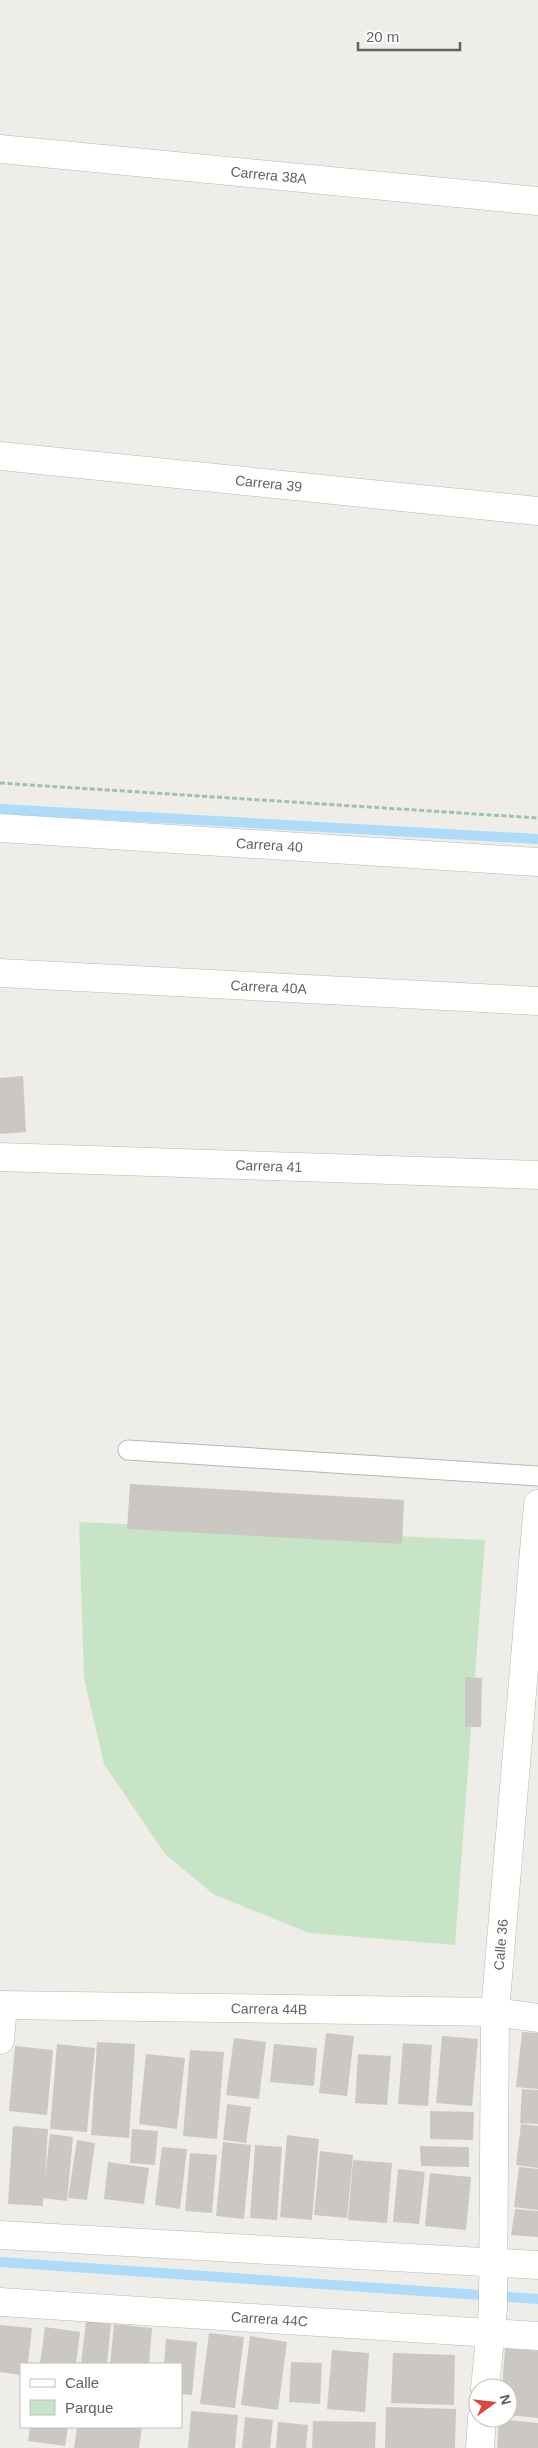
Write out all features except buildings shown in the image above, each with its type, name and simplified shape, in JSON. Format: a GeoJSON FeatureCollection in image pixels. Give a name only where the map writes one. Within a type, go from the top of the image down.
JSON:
{"type":"FeatureCollection","features":[{"type":"Feature","properties":{"kind":"street","name":"Carrera 38A"},"geometry":{"type":"LineString","coordinates":[[0,149],[538,201]]}},
{"type":"Feature","properties":{"kind":"street","name":"Carrera 39"},"geometry":{"type":"LineString","coordinates":[[0,456],[538,511]]}},
{"type":"Feature","properties":{"kind":"street","name":"Carrera 40"},"geometry":{"type":"LineString","coordinates":[[0,828],[538,862]]}},
{"type":"Feature","properties":{"kind":"street","name":"Carrera 40A"},"geometry":{"type":"LineString","coordinates":[[0,973],[538,1001]]}},
{"type":"Feature","properties":{"kind":"street","name":"Carrera 41"},"geometry":{"type":"LineString","coordinates":[[0,1157],[538,1175]]}},
{"type":"Feature","properties":{"kind":"street","name":"Calle 36"},"geometry":{"type":"LineString","coordinates":[[486,2378],[493,2271],[495,2012],[538,1504]]}},
{"type":"Feature","properties":{"kind":"street","name":"Carrera 44B"},"geometry":{"type":"LineString","coordinates":[[1,2005],[495,2012],[538,2018]]}},
{"type":"Feature","properties":{"kind":"street"},"geometry":{"type":"LineString","coordinates":[[0,2040],[1,2005]]}},
{"type":"Feature","properties":{"kind":"street"},"geometry":{"type":"LineString","coordinates":[[0,2235],[493,2271],[538,2265]]}},
{"type":"Feature","properties":{"kind":"street","name":"Carrera 44C"},"geometry":{"type":"LineString","coordinates":[[0,2302],[491,2321],[538,2336]]}},
{"type":"Feature","properties":{"kind":"street"},"geometry":{"type":"LineString","coordinates":[[480,2448],[481,2428]]}},
{"type":"Feature","properties":{"kind":"lane"},"geometry":{"type":"LineString","coordinates":[[128,1450],[538,1476]]}},
{"type":"Feature","properties":{"kind":"path"},"geometry":{"type":"LineString","coordinates":[[0,783],[538,818]]}},
{"type":"Feature","properties":{"kind":"green space"},"geometry":{"type":"Polygon","coordinates":[[[79,1522],[485,1540],[455,1945],[309,1933],[213,1894],[165,1854],[104,1764],[84,1678],[79,1522]]]}},
{"type":"Feature","properties":{"kind":"waterway"},"geometry":{"type":"LineString","coordinates":[[0,809],[538,839]]}},
{"type":"Feature","properties":{"kind":"waterway"},"geometry":{"type":"LineString","coordinates":[[0,2262],[538,2299]]}}]}
